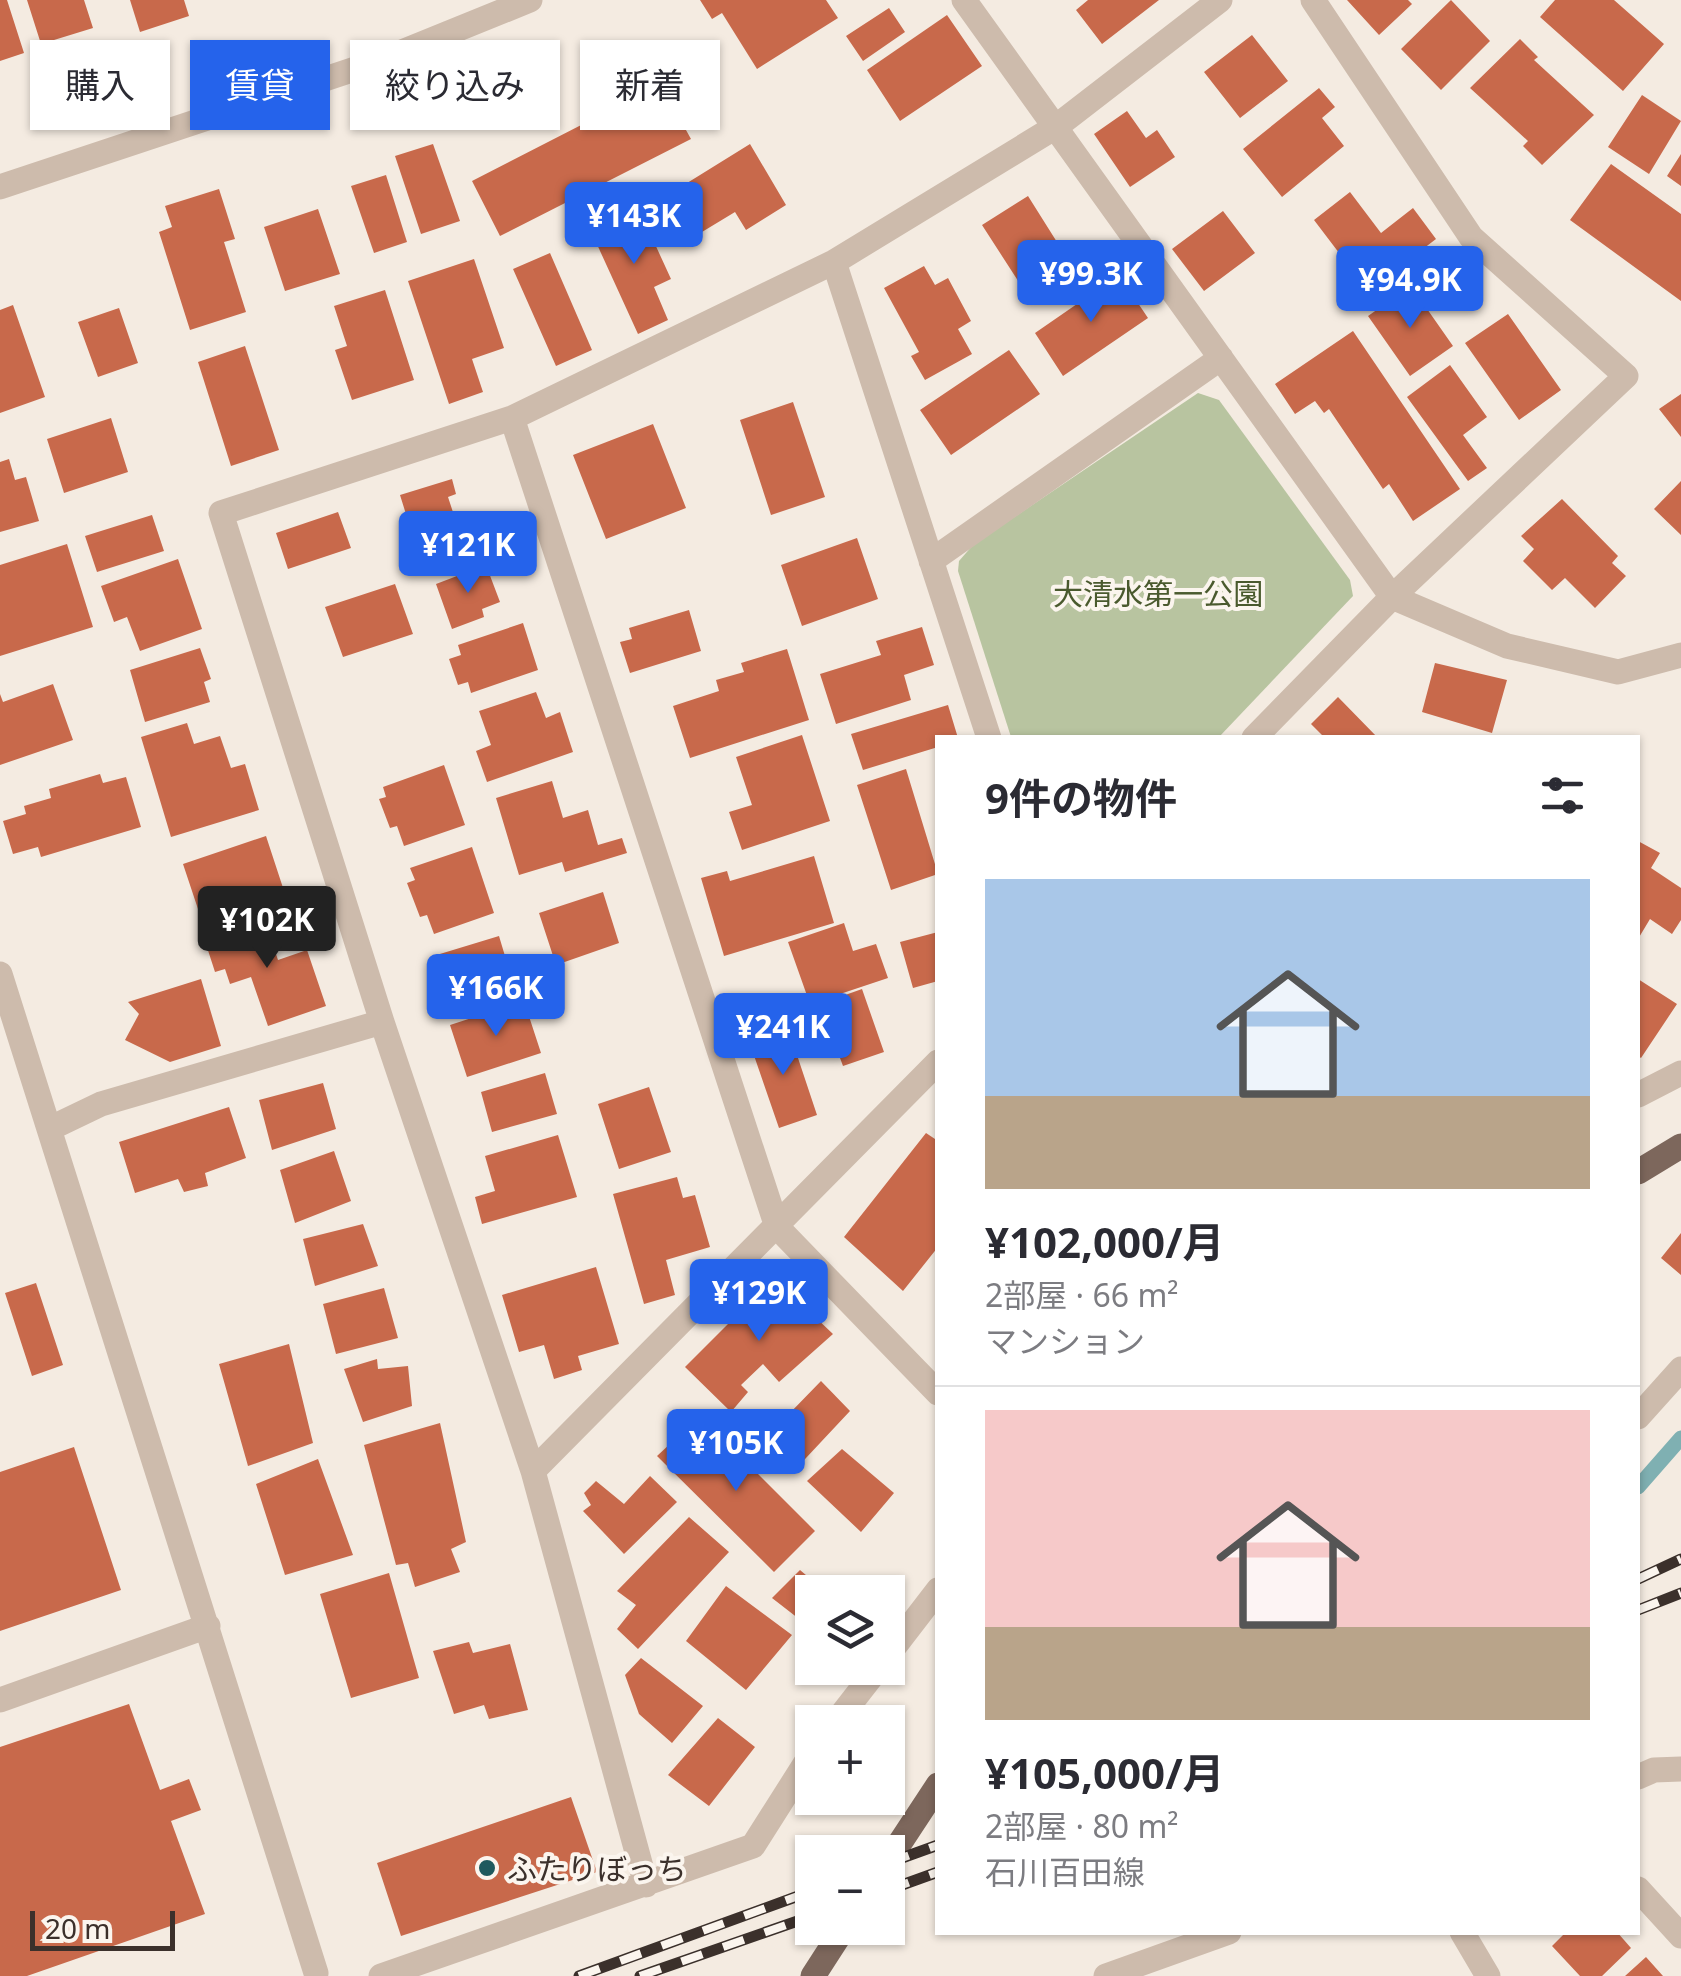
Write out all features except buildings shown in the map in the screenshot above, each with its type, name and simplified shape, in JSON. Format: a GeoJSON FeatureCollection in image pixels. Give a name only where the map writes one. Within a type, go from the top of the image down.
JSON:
{"type":"FeatureCollection","features":[{"type":"Feature","properties":{"kind":"main road"},"geometry":{"type":"LineString","coordinates":[[1640,1171],[1681,1146]]}},
{"type":"Feature","properties":{"kind":"main road"},"geometry":{"type":"LineString","coordinates":[[905,1835],[935,1788]]}},
{"type":"Feature","properties":{"kind":"main road"},"geometry":{"type":"LineString","coordinates":[[813,1976],[833,1945]]}},
{"type":"Feature","properties":{"kind":"street"},"geometry":{"type":"LineString","coordinates":[[0,186],[382,60],[530,0]]}},
{"type":"Feature","properties":{"kind":"street"},"geometry":{"type":"LineString","coordinates":[[964,0],[1392,597],[1507,646],[1618,672],[1681,655]]}},
{"type":"Feature","properties":{"kind":"street"},"geometry":{"type":"LineString","coordinates":[[646,1885],[533,1472],[382,1022],[221,513],[512,418],[834,262],[1057,126],[1220,0]]}},
{"type":"Feature","properties":{"kind":"street"},"geometry":{"type":"LineString","coordinates":[[1257,735],[1392,597],[1626,376],[1471,237],[1313,0]]}},
{"type":"Feature","properties":{"kind":"street"},"geometry":{"type":"LineString","coordinates":[[834,262],[988,735]]}},
{"type":"Feature","properties":{"kind":"street"},"geometry":{"type":"LineString","coordinates":[[931,560],[1221,358]]}},
{"type":"Feature","properties":{"kind":"street"},"geometry":{"type":"LineString","coordinates":[[512,418],[776,1227],[935,1390]]}},
{"type":"Feature","properties":{"kind":"street"},"geometry":{"type":"LineString","coordinates":[[0,974],[318,1975]]}},
{"type":"Feature","properties":{"kind":"street"},"geometry":{"type":"LineString","coordinates":[[51,1128],[100,1104],[382,1022]]}},
{"type":"Feature","properties":{"kind":"street"},"geometry":{"type":"LineString","coordinates":[[533,1472],[935,1065]]}},
{"type":"Feature","properties":{"kind":"street"},"geometry":{"type":"LineString","coordinates":[[1640,1093],[1681,1073]]}},
{"type":"Feature","properties":{"kind":"street"},"geometry":{"type":"LineString","coordinates":[[1640,1415],[1681,1369]]}},
{"type":"Feature","properties":{"kind":"street"},"geometry":{"type":"LineString","coordinates":[[905,1633],[935,1594]]}},
{"type":"Feature","properties":{"kind":"street"},"geometry":{"type":"LineString","coordinates":[[0,1700],[208,1626]]}},
{"type":"Feature","properties":{"kind":"street"},"geometry":{"type":"LineString","coordinates":[[849,1705],[865,1685]]}},
{"type":"Feature","properties":{"kind":"street"},"geometry":{"type":"LineString","coordinates":[[1640,1776],[1654,1770],[1681,1768]]}},
{"type":"Feature","properties":{"kind":"street"},"geometry":{"type":"LineString","coordinates":[[382,1976],[753,1846],[795,1780]]}},
{"type":"Feature","properties":{"kind":"street"},"geometry":{"type":"LineString","coordinates":[[1640,1891],[1681,1936]]}},
{"type":"Feature","properties":{"kind":"street"},"geometry":{"type":"LineString","coordinates":[[1106,1976],[1221,1935]]}},
{"type":"Feature","properties":{"kind":"street"},"geometry":{"type":"LineString","coordinates":[[1464,1935],[1488,1976]]}},
{"type":"Feature","properties":{"kind":"green space","name":"大清水第一公園"},"geometry":{"type":"Polygon","coordinates":[[[1198,393],[1219,400],[1350,580],[1353,596],[1221,735],[1010,735],[958,571],[959,561],[973,545],[1198,393]]]}},
{"type":"Feature","properties":{"kind":"waterway"},"geometry":{"type":"LineString","coordinates":[[1640,1485],[1681,1438]]}},
{"type":"Feature","properties":{"kind":"railway"},"geometry":{"type":"LineString","coordinates":[[1640,1578],[1681,1559]]}},
{"type":"Feature","properties":{"kind":"railway"},"geometry":{"type":"LineString","coordinates":[[1640,1609],[1681,1593]]}},
{"type":"Feature","properties":{"kind":"railway"},"geometry":{"type":"LineString","coordinates":[[905,1857],[935,1846]]}},
{"type":"Feature","properties":{"kind":"railway"},"geometry":{"type":"LineString","coordinates":[[905,1884],[935,1873]]}},
{"type":"Feature","properties":{"kind":"railway"},"geometry":{"type":"LineString","coordinates":[[579,1976],[795,1897]]}},
{"type":"Feature","properties":{"kind":"railway"},"geometry":{"type":"LineString","coordinates":[[640,1976],[795,1922]]}},
{"type":"Feature","properties":{"kind":"place","name":"ふたりぼっち"},"geometry":{"type":"Point","coordinates":[487,1868]}}]}
